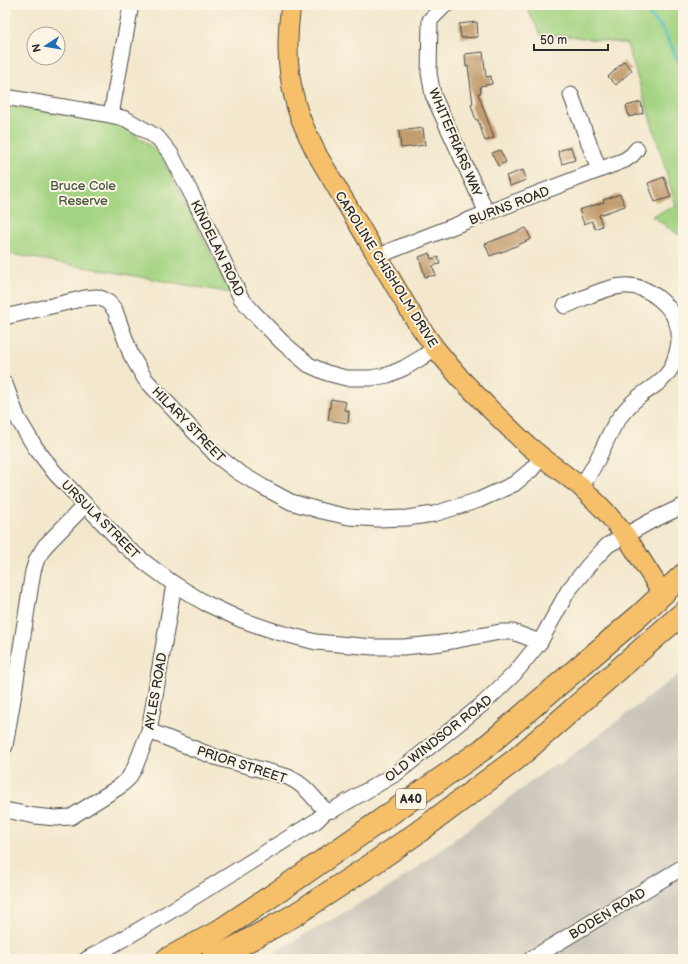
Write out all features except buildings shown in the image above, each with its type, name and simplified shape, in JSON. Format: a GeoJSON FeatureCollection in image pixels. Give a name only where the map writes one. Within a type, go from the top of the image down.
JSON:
{"type":"FeatureCollection","features":[{"type":"Feature","properties":{"kind":"highway","name":"A40"},"geometry":{"type":"LineString","coordinates":[[168,959],[216,933],[482,750],[639,616],[683,575]]}},
{"type":"Feature","properties":{"kind":"highway","name":"CAROLINE CHISHOLM DRIVE"},"geometry":{"type":"LineString","coordinates":[[663,594],[681,620]]}},
{"type":"Feature","properties":{"kind":"highway","name":"A40"},"geometry":{"type":"LineString","coordinates":[[212,959],[293,916],[417,833],[515,760],[681,620]]}},
{"type":"Feature","properties":{"kind":"main road","name":"CAROLINE CHISHOLM DRIVE"},"geometry":{"type":"LineString","coordinates":[[291,5],[289,16],[288,52],[290,80],[296,106],[306,132],[318,156],[414,318],[435,348],[484,404],[525,443],[580,487],[605,511],[626,536],[663,594]]}},
{"type":"Feature","properties":{"kind":"street"},"geometry":{"type":"LineString","coordinates":[[111,114],[131,5]]}},
{"type":"Feature","properties":{"kind":"street","name":"WHITEFRIARS WAY"},"geometry":{"type":"LineString","coordinates":[[429,5],[429,73],[433,95],[487,213]]}},
{"type":"Feature","properties":{"kind":"street"},"geometry":{"type":"LineString","coordinates":[[430,20],[445,5]]}},
{"type":"Feature","properties":{"kind":"street"},"geometry":{"type":"LineString","coordinates":[[571,95],[599,170]]}},
{"type":"Feature","properties":{"kind":"street","name":"KINDELAN ROAD"},"geometry":{"type":"LineString","coordinates":[[5,96],[111,114],[126,119],[158,138],[171,154],[241,298],[282,342],[309,365],[328,373],[346,378],[371,378],[388,375],[404,368],[435,348]]}},
{"type":"Feature","properties":{"kind":"street","name":"BURNS ROAD"},"geometry":{"type":"LineString","coordinates":[[379,258],[390,251],[625,160],[637,149]]}},
{"type":"Feature","properties":{"kind":"street"},"geometry":{"type":"LineString","coordinates":[[565,306],[612,288],[623,286],[633,287],[643,289],[659,298],[679,318],[678,346],[674,362],[670,370],[665,378],[632,403],[618,419],[592,470],[580,487]]}},
{"type":"Feature","properties":{"kind":"street","name":"HILARY STREET"},"geometry":{"type":"LineString","coordinates":[[5,317],[85,298],[103,298],[110,303],[115,310],[131,355],[145,379],[216,456],[262,488],[291,502],[322,511],[349,517],[377,519],[407,518],[434,514],[480,500],[514,484],[531,470],[542,457]]}},
{"type":"Feature","properties":{"kind":"street","name":"URSULA STREET"},"geometry":{"type":"LineString","coordinates":[[5,384],[18,419],[35,447],[55,473],[125,546],[174,584],[205,603],[242,620],[277,632],[316,642],[373,647],[404,647],[442,643],[500,632],[513,632],[540,642]]}},
{"type":"Feature","properties":{"kind":"street"},"geometry":{"type":"LineString","coordinates":[[5,746],[9,698],[33,571],[37,559],[45,546],[85,505]]}},
{"type":"Feature","properties":{"kind":"street","name":"OLD WINDSOR ROAD"},"geometry":{"type":"LineString","coordinates":[[87,959],[217,883],[316,821],[326,811],[333,810],[397,773],[484,703],[514,674],[540,642],[568,591],[603,550],[651,521],[683,506]]}},
{"type":"Feature","properties":{"kind":"street","name":"AYLES ROAD"},"geometry":{"type":"LineString","coordinates":[[5,810],[35,816],[56,818],[71,817],[119,787],[128,779],[135,767],[149,731],[174,584]]}},
{"type":"Feature","properties":{"kind":"street","name":"PRIOR STREET"},"geometry":{"type":"LineString","coordinates":[[149,731],[215,757],[288,777],[304,787],[326,811]]}},
{"type":"Feature","properties":{"kind":"street","name":"BODEN ROAD"},"geometry":{"type":"LineString","coordinates":[[531,959],[683,867]]}},
{"type":"Feature","properties":{"kind":"shaded area"},"geometry":{"type":"Polygon","coordinates":[[[683,671],[683,959],[262,959],[396,883],[556,763],[559,765],[683,671]]]}},
{"type":"Feature","properties":{"kind":"green space"},"geometry":{"type":"Polygon","coordinates":[[[525,5],[683,5],[683,238],[652,216],[676,206],[627,44],[560,35],[542,37],[525,5]]]}},
{"type":"Feature","properties":{"kind":"green space","name":"Bruce Cole Reserve"},"geometry":{"type":"Polygon","coordinates":[[[5,105],[117,123],[147,143],[161,156],[231,293],[5,253],[5,105]]]}},
{"type":"Feature","properties":{"kind":"waterway"},"geometry":{"type":"LineString","coordinates":[[640,5],[662,28],[683,70]]}}]}
